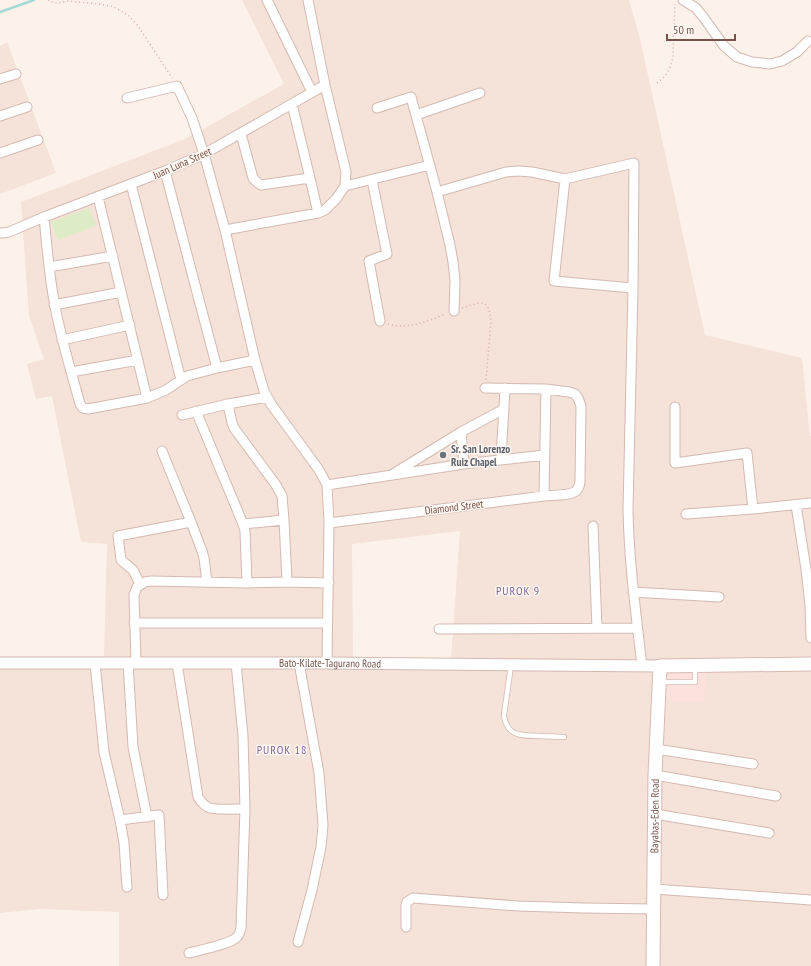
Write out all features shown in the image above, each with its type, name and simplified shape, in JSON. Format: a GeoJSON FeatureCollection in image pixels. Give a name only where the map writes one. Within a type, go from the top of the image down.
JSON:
{"type":"FeatureCollection","features":[{"type":"Feature","properties":{"kind":"main road"},"geometry":{"type":"LineString","coordinates":[[660,666],[811,664]]}},
{"type":"Feature","properties":{"kind":"main road","name":"Bayabas-Eden Road"},"geometry":{"type":"LineString","coordinates":[[653,966],[655,775],[660,666]]}},
{"type":"Feature","properties":{"kind":"street"},"geometry":{"type":"LineString","coordinates":[[267,0],[312,92]]}},
{"type":"Feature","properties":{"kind":"street"},"geometry":{"type":"LineString","coordinates":[[225,230],[318,213],[330,206],[345,186],[346,172],[325,85],[308,0]]}},
{"type":"Feature","properties":{"kind":"street"},"geometry":{"type":"LineString","coordinates":[[683,0],[696,8],[724,46],[737,57],[752,62],[770,64],[782,61],[796,52],[808,41]]}},
{"type":"Feature","properties":{"kind":"street"},"geometry":{"type":"LineString","coordinates":[[0,79],[16,74]]}},
{"type":"Feature","properties":{"kind":"street","name":"Juan Luna Street"},"geometry":{"type":"LineString","coordinates":[[0,233],[3,234],[9,232],[44,217],[165,171],[204,154],[325,85]]}},
{"type":"Feature","properties":{"kind":"street"},"geometry":{"type":"LineString","coordinates":[[127,98],[177,86],[192,118],[204,154],[225,230],[261,384],[267,397],[319,470],[327,485],[329,523],[327,662]]}},
{"type":"Feature","properties":{"kind":"street"},"geometry":{"type":"LineString","coordinates":[[416,114],[480,93]]}},
{"type":"Feature","properties":{"kind":"street"},"geometry":{"type":"LineString","coordinates":[[377,108],[411,97],[437,192],[453,262],[455,282],[454,311]]}},
{"type":"Feature","properties":{"kind":"street"},"geometry":{"type":"LineString","coordinates":[[292,104],[318,213]]}},
{"type":"Feature","properties":{"kind":"street"},"geometry":{"type":"LineString","coordinates":[[0,116],[27,107]]}},
{"type":"Feature","properties":{"kind":"street"},"geometry":{"type":"LineString","coordinates":[[240,134],[253,178],[258,183],[266,184],[310,178]]}},
{"type":"Feature","properties":{"kind":"street"},"geometry":{"type":"LineString","coordinates":[[0,153],[38,140]]}},
{"type":"Feature","properties":{"kind":"street"},"geometry":{"type":"LineString","coordinates":[[437,192],[506,172],[532,172],[564,179],[634,163],[628,510],[629,542],[642,666]]}},
{"type":"Feature","properties":{"kind":"street"},"geometry":{"type":"LineString","coordinates":[[345,186],[430,165]]}},
{"type":"Feature","properties":{"kind":"street"},"geometry":{"type":"LineString","coordinates":[[165,171],[217,368]]}},
{"type":"Feature","properties":{"kind":"street"},"geometry":{"type":"LineString","coordinates":[[564,179],[554,281],[633,288]]}},
{"type":"Feature","properties":{"kind":"street"},"geometry":{"type":"LineString","coordinates":[[372,180],[388,254],[369,260],[380,321]]}},
{"type":"Feature","properties":{"kind":"street"},"geometry":{"type":"LineString","coordinates":[[131,184],[181,380]]}},
{"type":"Feature","properties":{"kind":"street"},"geometry":{"type":"LineString","coordinates":[[98,197],[147,398]]}},
{"type":"Feature","properties":{"kind":"street"},"geometry":{"type":"LineString","coordinates":[[44,217],[54,305],[80,404],[83,408],[86,409],[147,398],[166,390],[187,376],[255,360]]}},
{"type":"Feature","properties":{"kind":"street"},"geometry":{"type":"LineString","coordinates":[[49,268],[113,256]]}},
{"type":"Feature","properties":{"kind":"street"},"geometry":{"type":"LineString","coordinates":[[54,305],[121,292]]}},
{"type":"Feature","properties":{"kind":"street"},"geometry":{"type":"LineString","coordinates":[[62,340],[130,325]]}},
{"type":"Feature","properties":{"kind":"street"},"geometry":{"type":"LineString","coordinates":[[71,372],[138,360]]}},
{"type":"Feature","properties":{"kind":"street"},"geometry":{"type":"LineString","coordinates":[[485,388],[546,389],[544,496]]}},
{"type":"Feature","properties":{"kind":"street"},"geometry":{"type":"LineString","coordinates":[[501,460],[505,388]]}},
{"type":"Feature","properties":{"kind":"street","name":"Diamond Street"},"geometry":{"type":"LineString","coordinates":[[329,523],[573,493],[580,486],[580,401],[574,394],[569,392],[546,389]]}},
{"type":"Feature","properties":{"kind":"street"},"geometry":{"type":"LineString","coordinates":[[182,415],[228,404],[267,397]]}},
{"type":"Feature","properties":{"kind":"street"},"geometry":{"type":"LineString","coordinates":[[228,404],[234,428],[282,496],[287,582]]}},
{"type":"Feature","properties":{"kind":"street"},"geometry":{"type":"LineString","coordinates":[[675,407],[675,463],[747,453],[753,509]]}},
{"type":"Feature","properties":{"kind":"street"},"geometry":{"type":"LineString","coordinates":[[387,477],[461,432],[504,409]]}},
{"type":"Feature","properties":{"kind":"street"},"geometry":{"type":"LineString","coordinates":[[196,411],[243,524],[245,531],[247,583]]}},
{"type":"Feature","properties":{"kind":"street"},"geometry":{"type":"LineString","coordinates":[[461,432],[464,464]]}},
{"type":"Feature","properties":{"kind":"street"},"geometry":{"type":"LineString","coordinates":[[162,451],[204,558],[207,582]]}},
{"type":"Feature","properties":{"kind":"street"},"geometry":{"type":"LineString","coordinates":[[327,485],[464,464],[545,455]]}},
{"type":"Feature","properties":{"kind":"street"},"geometry":{"type":"LineString","coordinates":[[686,514],[811,504]]}},
{"type":"Feature","properties":{"kind":"street"},"geometry":{"type":"LineString","coordinates":[[796,505],[806,569],[810,605],[811,638]]}},
{"type":"Feature","properties":{"kind":"street"},"geometry":{"type":"LineString","coordinates":[[243,524],[284,520]]}},
{"type":"Feature","properties":{"kind":"street"},"geometry":{"type":"LineString","coordinates":[[140,584],[133,570],[121,560],[118,536],[191,522]]}},
{"type":"Feature","properties":{"kind":"street"},"geometry":{"type":"LineString","coordinates":[[593,526],[596,628]]}},
{"type":"Feature","properties":{"kind":"street"},"geometry":{"type":"LineString","coordinates":[[147,817],[133,747],[132,663],[134,595],[136,587],[145,582],[151,581],[329,583]]}},
{"type":"Feature","properties":{"kind":"street"},"geometry":{"type":"LineString","coordinates":[[634,592],[719,597]]}},
{"type":"Feature","properties":{"kind":"street"},"geometry":{"type":"LineString","coordinates":[[134,623],[327,623]]}},
{"type":"Feature","properties":{"kind":"street"},"geometry":{"type":"LineString","coordinates":[[439,628],[638,628]]}},
{"type":"Feature","properties":{"kind":"street","name":"Bato-Kilate-Tagurano Road"},"geometry":{"type":"LineString","coordinates":[[0,663],[327,662],[660,666]]}},
{"type":"Feature","properties":{"kind":"street"},"geometry":{"type":"LineString","coordinates":[[95,663],[104,752],[124,843],[127,888]]}},
{"type":"Feature","properties":{"kind":"street"},"geometry":{"type":"LineString","coordinates":[[177,663],[198,797],[201,802],[210,808],[245,809]]}},
{"type":"Feature","properties":{"kind":"street"},"geometry":{"type":"LineString","coordinates":[[190,953],[230,942],[240,933],[242,920],[245,809],[243,736],[236,663]]}},
{"type":"Feature","properties":{"kind":"street"},"geometry":{"type":"LineString","coordinates":[[298,942],[315,876],[321,847],[323,825],[319,773],[299,663]]}},
{"type":"Feature","properties":{"kind":"street"},"geometry":{"type":"LineString","coordinates":[[656,749],[754,764]]}},
{"type":"Feature","properties":{"kind":"street"},"geometry":{"type":"LineString","coordinates":[[655,775],[776,796]]}},
{"type":"Feature","properties":{"kind":"street"},"geometry":{"type":"LineString","coordinates":[[655,814],[769,833]]}},
{"type":"Feature","properties":{"kind":"street"},"geometry":{"type":"LineString","coordinates":[[120,820],[159,815],[163,895]]}},
{"type":"Feature","properties":{"kind":"street"},"geometry":{"type":"LineString","coordinates":[[654,889],[811,900]]}},
{"type":"Feature","properties":{"kind":"street"},"geometry":{"type":"LineString","coordinates":[[406,927],[406,905],[409,900],[413,898],[540,906],[654,909]]}},
{"type":"Feature","properties":{"kind":"lane"},"geometry":{"type":"LineString","coordinates":[[511,665],[504,715],[504,722],[508,728],[521,736],[564,737]]}},
{"type":"Feature","properties":{"kind":"lane"},"geometry":{"type":"LineString","coordinates":[[660,682],[695,682],[696,666]]}},
{"type":"Feature","properties":{"kind":"path"},"geometry":{"type":"LineString","coordinates":[[48,0],[58,3],[68,1],[99,4],[114,7],[128,15],[138,26],[177,86]]}},
{"type":"Feature","properties":{"kind":"path"},"geometry":{"type":"LineString","coordinates":[[657,83],[665,76],[670,68],[673,56],[675,0]]}},
{"type":"Feature","properties":{"kind":"path"},"geometry":{"type":"LineString","coordinates":[[380,321],[390,325],[411,326],[477,303],[484,303],[489,307],[491,313],[485,388]]}},
{"type":"Feature","properties":{"kind":"shaded area"},"geometry":{"type":"Polygon","coordinates":[[[242,0],[629,0],[640,39],[705,335],[802,358],[811,436],[811,660],[471,660],[811,667],[811,966],[119,966],[119,912],[39,909],[0,913],[0,658],[104,657],[107,544],[81,542],[52,396],[36,399],[27,364],[44,359],[29,316],[21,202],[185,139],[284,84],[242,0]],[[460,531],[352,544],[353,657],[451,660],[460,531]]]}},
{"type":"Feature","properties":{"kind":"shaded area"},"geometry":{"type":"Polygon","coordinates":[[[7,42],[56,173],[0,194],[0,46],[7,42]]]}},
{"type":"Feature","properties":{"kind":"shaded area"},"geometry":{"type":"Polygon","coordinates":[[[706,673],[704,703],[666,701],[668,674],[706,673]]]}},
{"type":"Feature","properties":{"kind":"green space"},"geometry":{"type":"Polygon","coordinates":[[[89,208],[96,226],[58,240],[51,222],[89,208]]]}},
{"type":"Feature","properties":{"kind":"waterway"},"geometry":{"type":"LineString","coordinates":[[0,12],[34,0]]}},
{"type":"Feature","properties":{"kind":"place","name":"Sr. San Lorenzo Ruiz Chapel"},"geometry":{"type":"Point","coordinates":[443,455]}},
{"type":"Feature","properties":{"kind":"district","name":"PUROK 9"},"geometry":{"type":"Point","coordinates":[518,591]}},
{"type":"Feature","properties":{"kind":"district","name":"PUROK 18"},"geometry":{"type":"Point","coordinates":[282,750]}}]}
